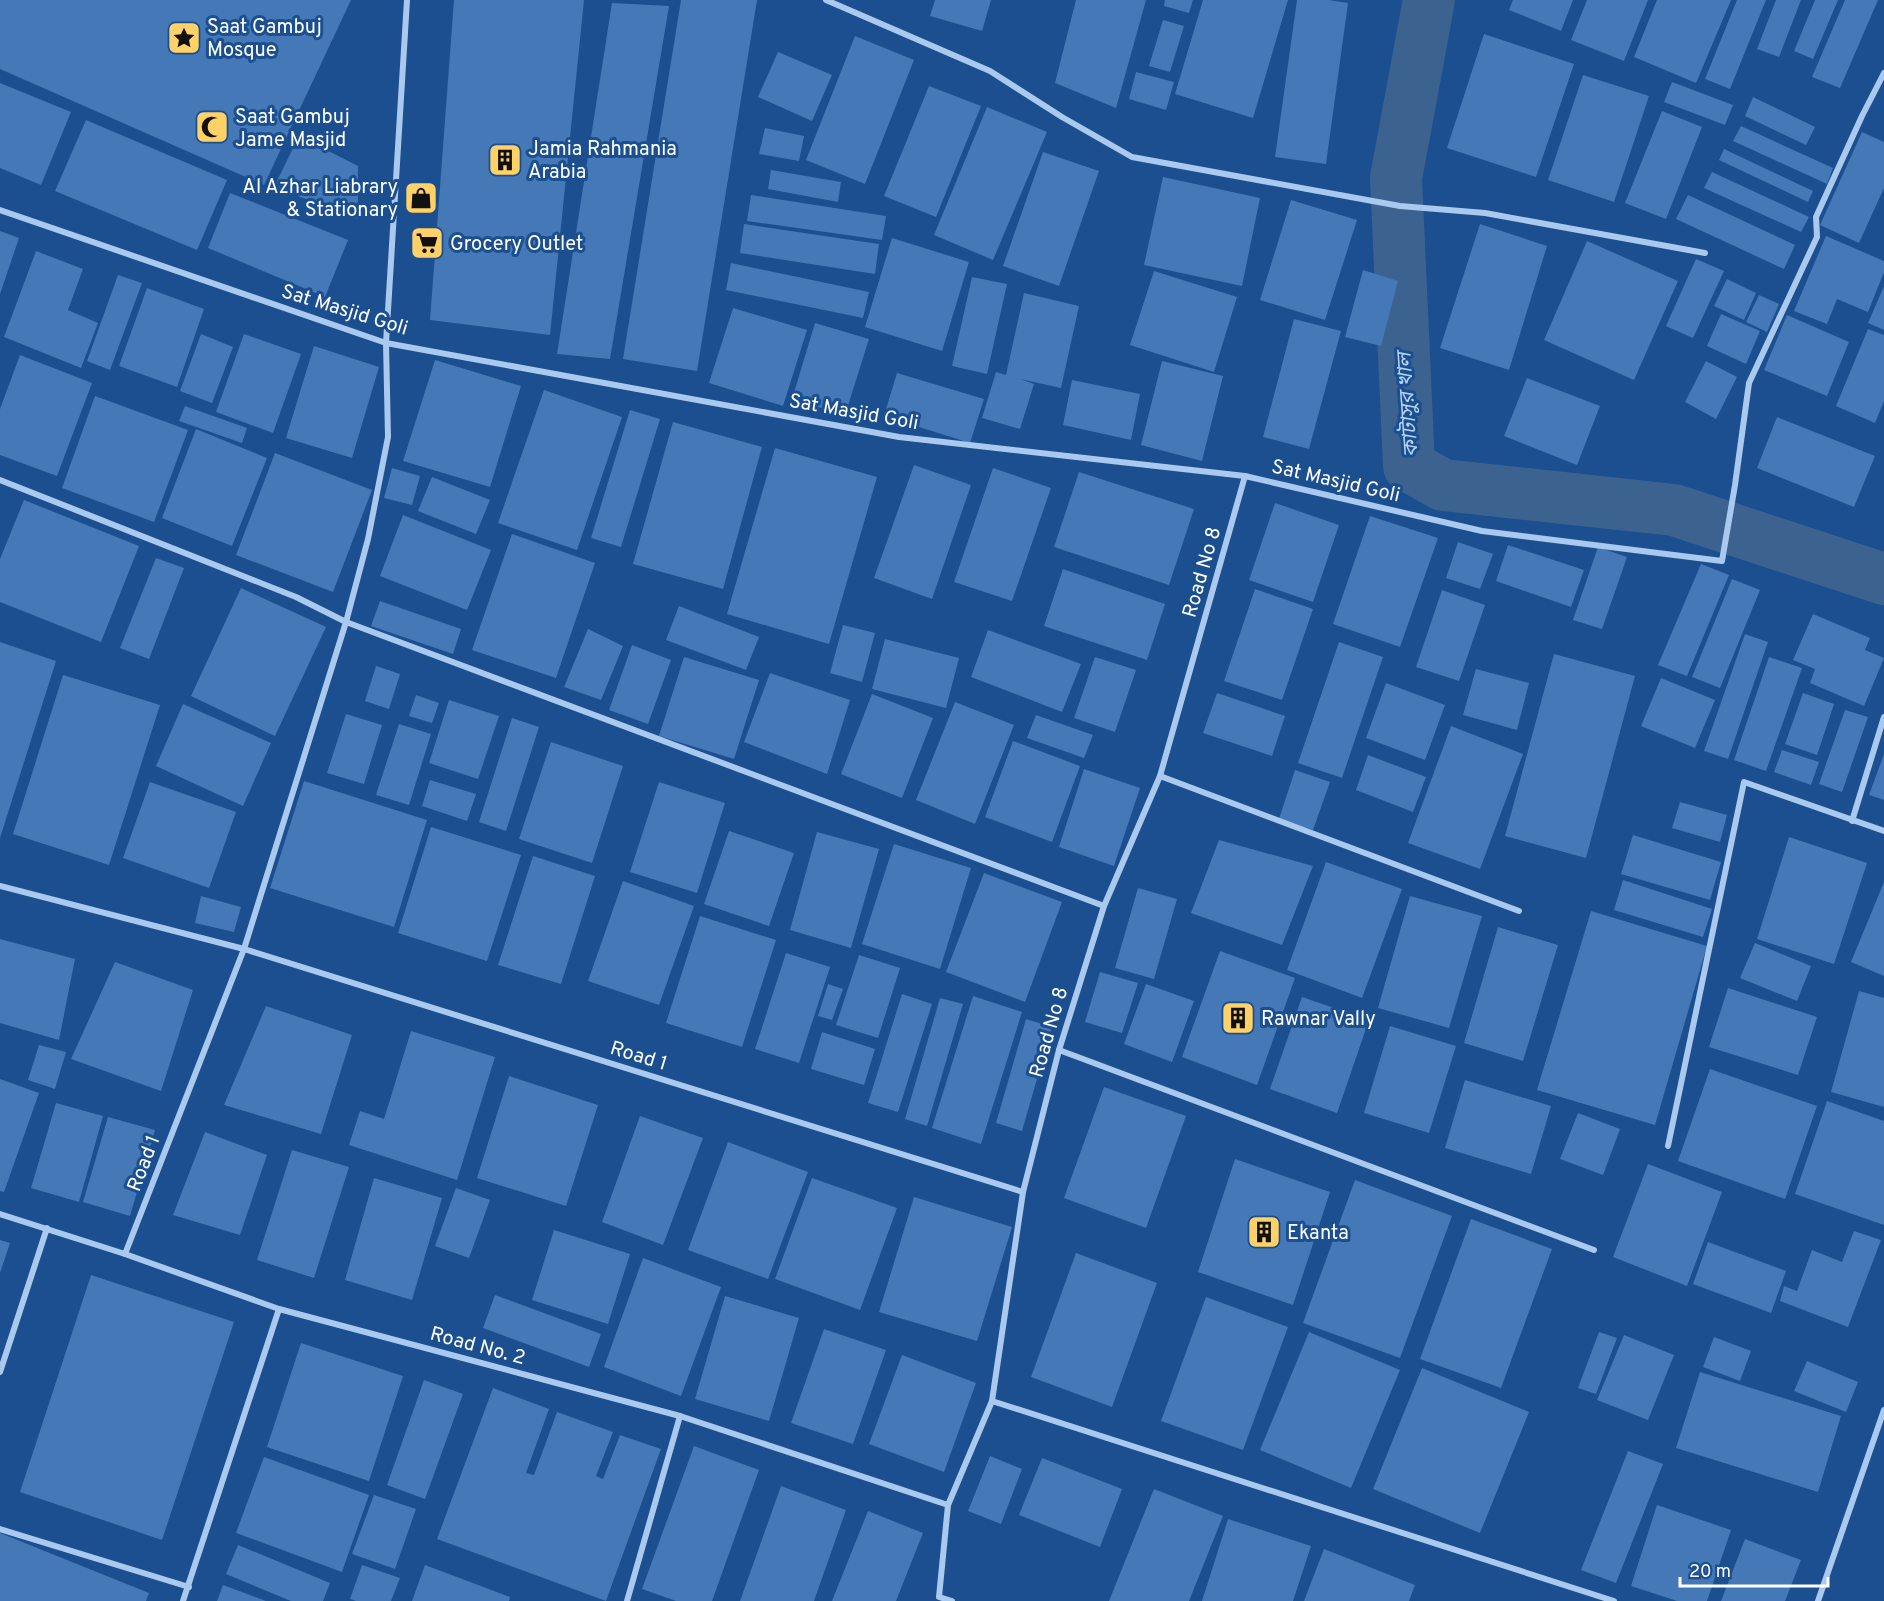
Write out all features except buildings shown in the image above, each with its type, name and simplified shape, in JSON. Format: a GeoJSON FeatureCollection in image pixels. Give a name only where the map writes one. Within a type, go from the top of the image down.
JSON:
{"type":"FeatureCollection","features":[{"type":"Feature","properties":{"kind":"street"},"geometry":{"type":"LineString","coordinates":[[244,949],[346,622],[368,539],[388,437],[386,343],[407,0]]}},
{"type":"Feature","properties":{"kind":"street"},"geometry":{"type":"LineString","coordinates":[[826,0],[990,71],[1062,117],[1132,157],[1400,206],[1485,213],[1705,253]]}},
{"type":"Feature","properties":{"kind":"street","name":"Sat Masjid Goli"},"geometry":{"type":"LineString","coordinates":[[0,210],[386,343],[899,437],[1245,476],[1482,531],[1722,561],[1736,485],[1749,383],[1817,237],[1816,217],[1884,73]]}},
{"type":"Feature","properties":{"kind":"street","name":"Road No 8"},"geometry":{"type":"LineString","coordinates":[[952,1601],[939,1597],[948,1505],[992,1401],[1023,1192],[1059,1050],[1104,906],[1160,776],[1245,476]]}},
{"type":"Feature","properties":{"kind":"street"},"geometry":{"type":"LineString","coordinates":[[0,480],[296,597],[346,622],[1104,906]]}},
{"type":"Feature","properties":{"kind":"street"},"geometry":{"type":"LineString","coordinates":[[1852,820],[1884,717]]}},
{"type":"Feature","properties":{"kind":"street"},"geometry":{"type":"LineString","coordinates":[[1160,776],[1519,911]]}},
{"type":"Feature","properties":{"kind":"street"},"geometry":{"type":"LineString","coordinates":[[1668,1146],[1744,782],[1884,831]]}},
{"type":"Feature","properties":{"kind":"street","name":"Road 1"},"geometry":{"type":"LineString","coordinates":[[0,886],[244,949],[1023,1192]]}},
{"type":"Feature","properties":{"kind":"street","name":"Road 1"},"geometry":{"type":"LineString","coordinates":[[125,1254],[244,949]]}},
{"type":"Feature","properties":{"kind":"street"},"geometry":{"type":"LineString","coordinates":[[1059,1050],[1594,1250]]}},
{"type":"Feature","properties":{"kind":"street","name":"Road No. 2"},"geometry":{"type":"LineString","coordinates":[[0,1214],[125,1254],[279,1309],[680,1416],[948,1505]]}},
{"type":"Feature","properties":{"kind":"street"},"geometry":{"type":"LineString","coordinates":[[0,1372],[47,1228]]}},
{"type":"Feature","properties":{"kind":"street"},"geometry":{"type":"LineString","coordinates":[[183,1601],[279,1309]]}},
{"type":"Feature","properties":{"kind":"street"},"geometry":{"type":"LineString","coordinates":[[992,1401],[1614,1601]]}},
{"type":"Feature","properties":{"kind":"street"},"geometry":{"type":"LineString","coordinates":[[1818,1601],[1884,1410]]}},
{"type":"Feature","properties":{"kind":"street"},"geometry":{"type":"LineString","coordinates":[[627,1601],[680,1416]]}},
{"type":"Feature","properties":{"kind":"street"},"geometry":{"type":"LineString","coordinates":[[0,1529],[189,1587]]}},
{"type":"Feature","properties":{"kind":"waterway","name":"কাটাসুর খাল"},"geometry":{"type":"LineString","coordinates":[[1429,0],[1396,178],[1409,466],[1443,485],[1674,510],[1884,579]]}},
{"type":"Feature","properties":{"kind":"place","name":"Saat Gambuj Mosque"},"geometry":{"type":"Point","coordinates":[184,38]}},
{"type":"Feature","properties":{"kind":"place","name":"Saat Gambuj Jame Masjid"},"geometry":{"type":"Point","coordinates":[212,127]}},
{"type":"Feature","properties":{"kind":"place","name":"Jamia Rahmania Arabia"},"geometry":{"type":"Point","coordinates":[505,160]}},
{"type":"Feature","properties":{"kind":"place","name":"Al Azhar Liabrary & Stationary"},"geometry":{"type":"Point","coordinates":[421,198]}},
{"type":"Feature","properties":{"kind":"place","name":"Grocery Outlet"},"geometry":{"type":"Point","coordinates":[427,243]}},
{"type":"Feature","properties":{"kind":"place","name":"Rawnar Vally"},"geometry":{"type":"Point","coordinates":[1238,1018]}},
{"type":"Feature","properties":{"kind":"place","name":"Ekanta"},"geometry":{"type":"Point","coordinates":[1264,1232]}}]}
